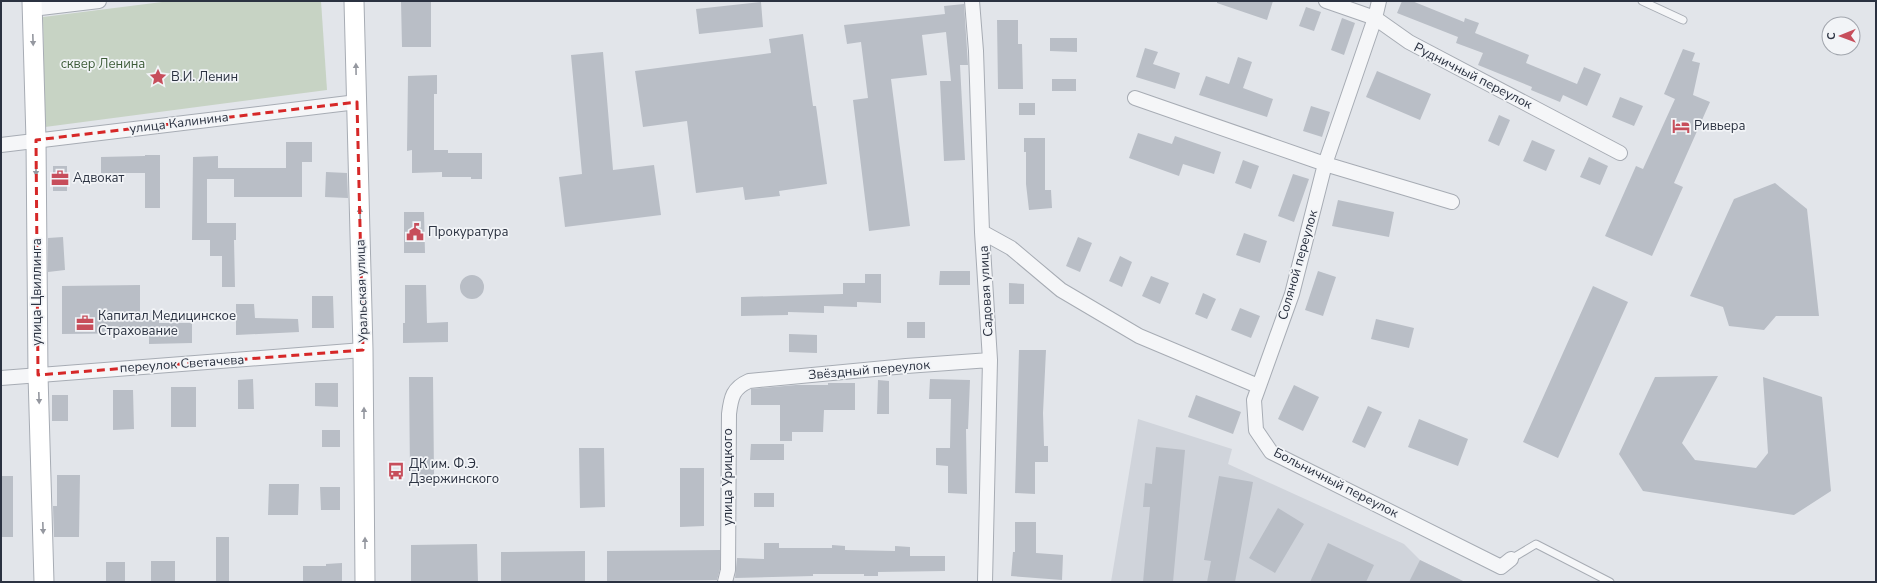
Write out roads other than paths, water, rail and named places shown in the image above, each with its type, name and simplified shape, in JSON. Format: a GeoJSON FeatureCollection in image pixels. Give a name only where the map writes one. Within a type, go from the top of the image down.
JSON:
{"type":"FeatureCollection","features":[{"type":"Feature","properties":{"kind":"street"},"geometry":{"type":"LineString","coordinates":[[32,5],[99,1]]}},
{"type":"Feature","properties":{"kind":"street","name":"Уральская улица"},"geometry":{"type":"LineString","coordinates":[[354,1],[363,350],[365,582]]}},
{"type":"Feature","properties":{"kind":"street","name":"Садовая улица"},"geometry":{"type":"LineString","coordinates":[[972,1],[976,50],[982,232],[990,360],[985,582]]}},
{"type":"Feature","properties":{"kind":"street","name":"Рудничный переулок"},"geometry":{"type":"LineString","coordinates":[[1326,1],[1375,18],[1408,42],[1620,153]]}},
{"type":"Feature","properties":{"kind":"street","name":"Соляной переулок"},"geometry":{"type":"LineString","coordinates":[[1258,386],[1292,294],[1325,164],[1375,18],[1379,1]]}},
{"type":"Feature","properties":{"kind":"street","name":"улица Цвиллинга"},"geometry":{"type":"LineString","coordinates":[[32,5],[36,140],[38,375],[44,582]]}},
{"type":"Feature","properties":{"kind":"street"},"geometry":{"type":"LineString","coordinates":[[1135,98],[1325,164],[1452,202]]}},
{"type":"Feature","properties":{"kind":"street","name":"улица Калинина"},"geometry":{"type":"LineString","coordinates":[[1,145],[357,102]]}},
{"type":"Feature","properties":{"kind":"street"},"geometry":{"type":"LineString","coordinates":[[982,232],[1011,248],[1061,290],[1139,336],[1258,386]]}},
{"type":"Feature","properties":{"kind":"street","name":"переулок Светачева"},"geometry":{"type":"LineString","coordinates":[[1,378],[363,350]]}},
{"type":"Feature","properties":{"kind":"street","name":"Звёздный переулок"},"geometry":{"type":"LineString","coordinates":[[749,381],[906,366],[990,360]]}},
{"type":"Feature","properties":{"kind":"street","name":"улица Урицкого"},"geometry":{"type":"LineString","coordinates":[[725,582],[728,570],[729,414],[731,398],[739,385],[749,381]]}},
{"type":"Feature","properties":{"kind":"street","name":"Больничный переулок"},"geometry":{"type":"LineString","coordinates":[[1258,386],[1254,400],[1256,430],[1271,452],[1501,567],[1511,559]]}},
{"type":"Feature","properties":{"kind":"lane"},"geometry":{"type":"LineString","coordinates":[[1642,1],[1683,20]]}},
{"type":"Feature","properties":{"kind":"lane"},"geometry":{"type":"LineString","coordinates":[[1511,559],[1536,544],[1610,582]]}},
{"type":"Feature","properties":{"kind":"place","name":"В.И. Ленин"},"geometry":{"type":"Point","coordinates":[158,77]}},
{"type":"Feature","properties":{"kind":"place","name":"Ривьера"},"geometry":{"type":"Point","coordinates":[1681,126]}},
{"type":"Feature","properties":{"kind":"place","name":"Адвокат"},"geometry":{"type":"Point","coordinates":[60,178]}},
{"type":"Feature","properties":{"kind":"place","name":"Прокуратура"},"geometry":{"type":"Point","coordinates":[415,232]}},
{"type":"Feature","properties":{"kind":"place","name":"Капитал Медицинское Страхование"},"geometry":{"type":"Point","coordinates":[85,323]}},
{"type":"Feature","properties":{"kind":"place","name":"ДК им. Ф.Э. Дзержинского"},"geometry":{"type":"Point","coordinates":[396,471]}},
{"type":"Feature","properties":{"kind":"park label","name":"сквер Ленина"},"geometry":{"type":"Point","coordinates":[103,64]}}]}
